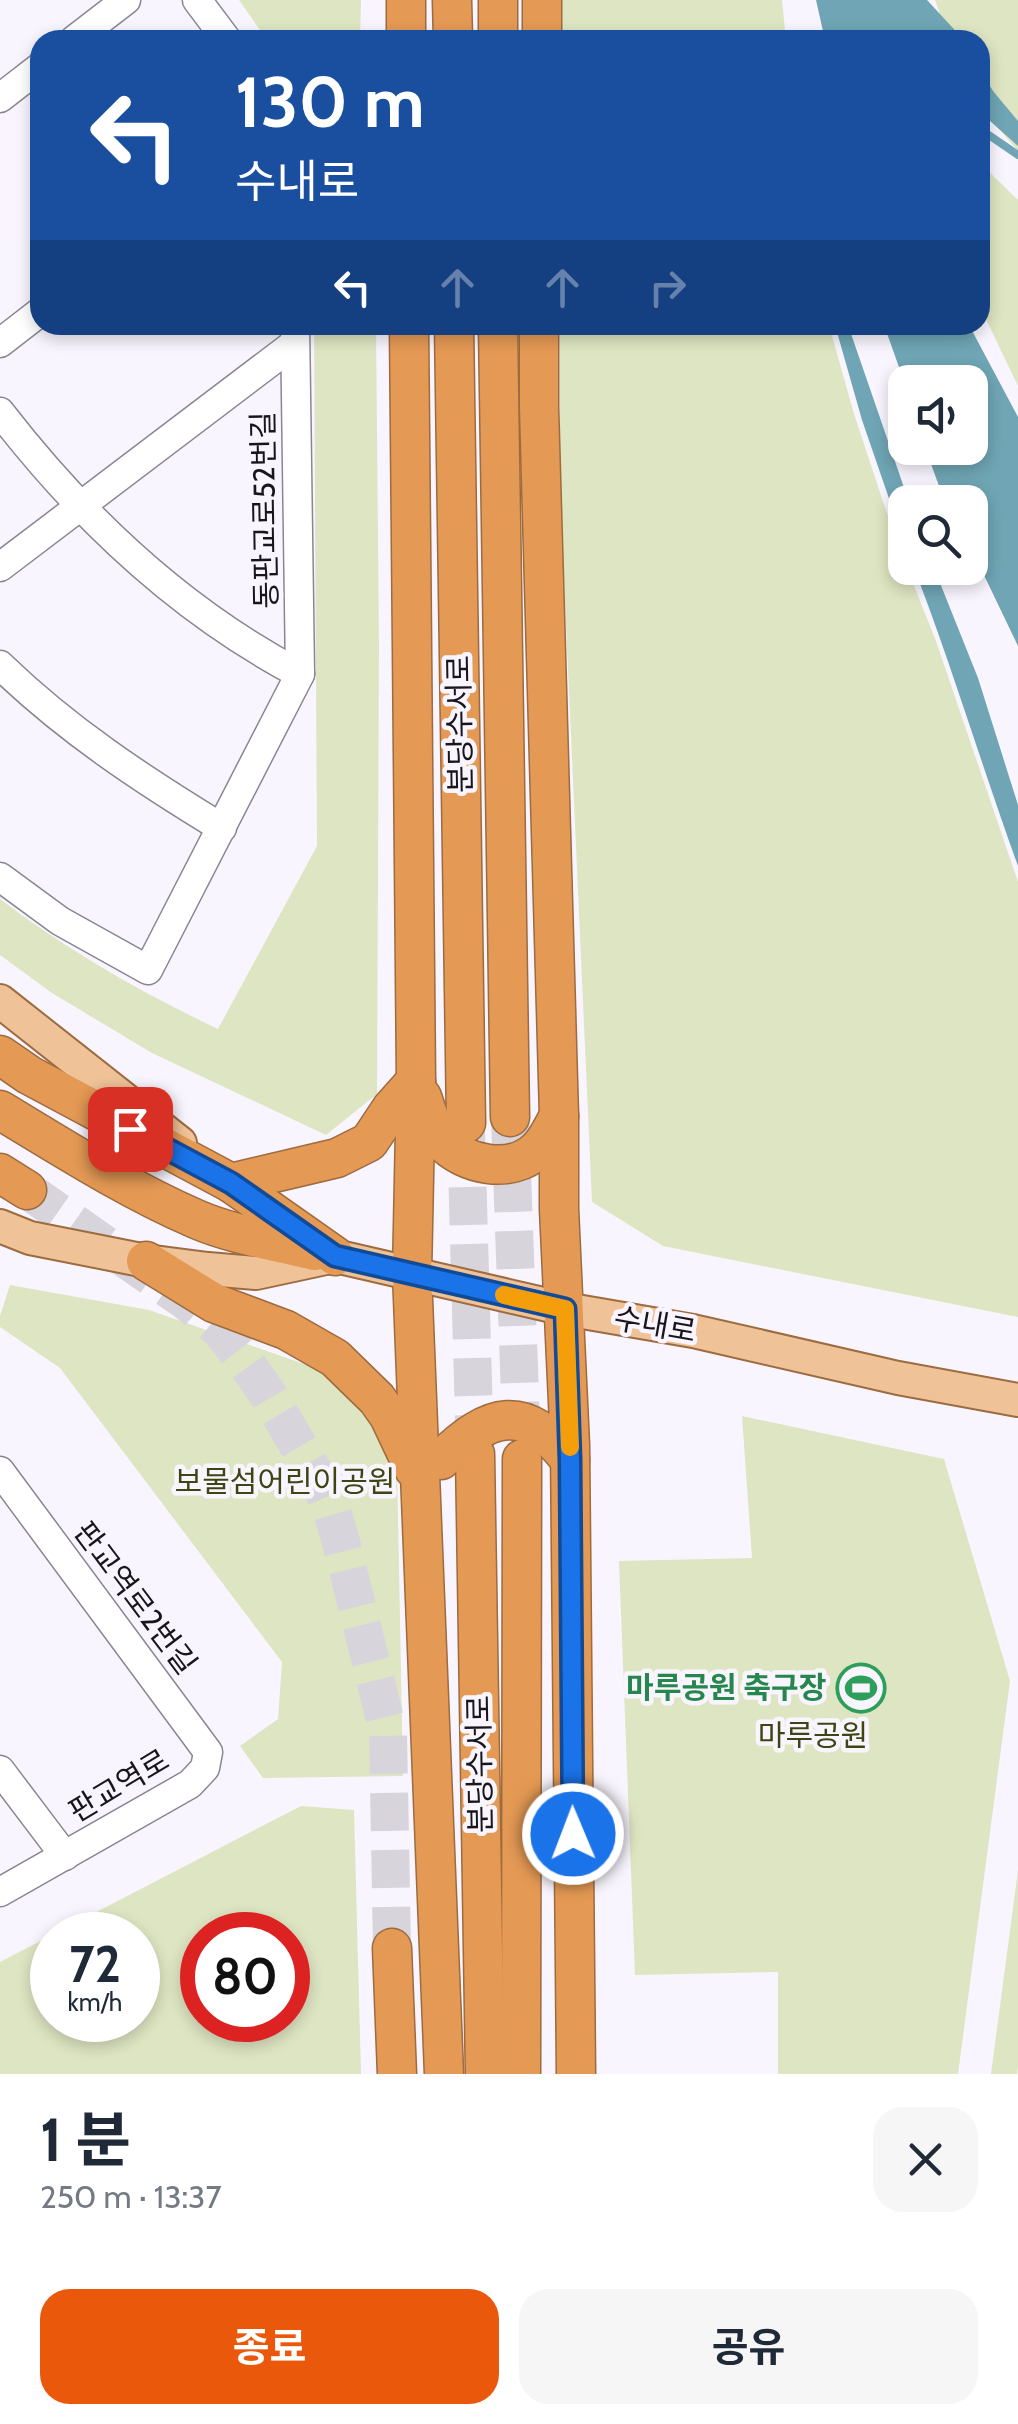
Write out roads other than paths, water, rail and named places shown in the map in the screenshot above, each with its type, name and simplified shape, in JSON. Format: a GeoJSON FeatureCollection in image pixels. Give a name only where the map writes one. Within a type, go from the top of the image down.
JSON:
{"type":"FeatureCollection","features":[{"type":"Feature","properties":{"kind":"highway"},"geometry":{"type":"LineString","coordinates":[[406,0],[406,30]]}},
{"type":"Feature","properties":{"kind":"highway"},"geometry":{"type":"LineString","coordinates":[[452,0],[452,30]]}},
{"type":"Feature","properties":{"kind":"highway"},"geometry":{"type":"LineString","coordinates":[[498,0],[498,30]]}},
{"type":"Feature","properties":{"kind":"highway"},"geometry":{"type":"LineString","coordinates":[[542,0],[542,30]]}},
{"type":"Feature","properties":{"kind":"highway"},"geometry":{"type":"LineString","coordinates":[[409,335],[416,1081],[412,1274],[444,2074]]}},
{"type":"Feature","properties":{"kind":"highway","name":"분당수서로"},"geometry":{"type":"LineString","coordinates":[[454,335],[466,1123]]}},
{"type":"Feature","properties":{"kind":"highway","name":"분당수서로"},"geometry":{"type":"LineString","coordinates":[[498,335],[510,1117]]}},
{"type":"Feature","properties":{"kind":"highway"},"geometry":{"type":"LineString","coordinates":[[539,335],[559,1209],[570,1460],[576,2074]]}},
{"type":"Feature","properties":{"kind":"highway"},"geometry":{"type":"LineString","coordinates":[[0,1056],[231,1183],[335,1256]]}},
{"type":"Feature","properties":{"kind":"highway"},"geometry":{"type":"LineString","coordinates":[[416,1081],[438,1138],[458,1154],[478,1162],[499,1164],[534,1153],[559,1116]]}},
{"type":"Feature","properties":{"kind":"highway"},"geometry":{"type":"LineString","coordinates":[[231,1183],[336,1158],[369,1142],[416,1081]]}},
{"type":"Feature","properties":{"kind":"highway"},"geometry":{"type":"LineString","coordinates":[[0,1110],[80,1158],[196,1219],[335,1256]]}},
{"type":"Feature","properties":{"kind":"highway"},"geometry":{"type":"LineString","coordinates":[[146,1262],[214,1303],[286,1330],[335,1358],[383,1408],[422,1484]]}},
{"type":"Feature","properties":{"kind":"highway"},"geometry":{"type":"LineString","coordinates":[[422,1484],[460,1442],[501,1420],[531,1423],[554,1439],[570,1460]]}},
{"type":"Feature","properties":{"kind":"highway","name":"분당수서로"},"geometry":{"type":"LineString","coordinates":[[474,1454],[485,2074]]}},
{"type":"Feature","properties":{"kind":"highway","name":"분당수서로"},"geometry":{"type":"LineString","coordinates":[[522,1459],[522,2074]]}},
{"type":"Feature","properties":{"kind":"highway"},"geometry":{"type":"LineString","coordinates":[[392,1948],[397,2074]]}},
{"type":"Feature","properties":{"kind":"main road"},"geometry":{"type":"LineString","coordinates":[[0,1001],[231,1183]]}},
{"type":"Feature","properties":{"kind":"main road"},"geometry":{"type":"LineString","coordinates":[[0,1226],[30,1238],[146,1262],[256,1273],[335,1256]]}},
{"type":"Feature","properties":{"kind":"main road","name":"수내로"},"geometry":{"type":"LineString","coordinates":[[335,1256],[565,1309],[693,1331],[898,1378],[1018,1400]]}},
{"type":"Feature","properties":{"kind":"street"},"geometry":{"type":"LineString","coordinates":[[87,30],[126,0]]}},
{"type":"Feature","properties":{"kind":"street"},"geometry":{"type":"LineString","coordinates":[[197,0],[220,30]]}},
{"type":"Feature","properties":{"kind":"street"},"geometry":{"type":"LineString","coordinates":[[0,98],[30,75]]}},
{"type":"Feature","properties":{"kind":"street"},"geometry":{"type":"LineString","coordinates":[[0,342],[30,320]]}},
{"type":"Feature","properties":{"kind":"street","name":"동판교로52번길"},"geometry":{"type":"LineString","coordinates":[[0,568],[294,335]]}},
{"type":"Feature","properties":{"kind":"street","name":"동판교로52번길"},"geometry":{"type":"LineString","coordinates":[[0,877],[60,921],[148,970],[300,674],[294,335]]}},
{"type":"Feature","properties":{"kind":"street","name":"동판교로52번길"},"geometry":{"type":"LineString","coordinates":[[0,412],[107,535],[177,595],[254,650],[300,674]]}},
{"type":"Feature","properties":{"kind":"street"},"geometry":{"type":"LineString","coordinates":[[0,665],[106,754],[222,828]]}},
{"type":"Feature","properties":{"kind":"street","name":"판교역로2번길"},"geometry":{"type":"LineString","coordinates":[[0,1471],[208,1752],[206,1768]]}},
{"type":"Feature","properties":{"kind":"street","name":"판교역로"},"geometry":{"type":"LineString","coordinates":[[0,1892],[190,1784],[206,1768]]}},
{"type":"Feature","properties":{"kind":"street","name":"판교역로"},"geometry":{"type":"LineString","coordinates":[[0,1770],[64,1856]]}},
{"type":"Feature","properties":{"kind":"water"},"geometry":{"type":"Polygon","coordinates":[[[816,0],[927,0],[955,30],[823,30],[816,0]]]}},
{"type":"Feature","properties":{"kind":"water"},"geometry":{"type":"Polygon","coordinates":[[[990,86],[1018,121],[1018,146],[990,121],[990,86]]]}},
{"type":"Feature","properties":{"kind":"water"},"geometry":{"type":"Polygon","coordinates":[[[838,335],[851,335],[888,441],[888,465],[896,465],[903,485],[888,485],[888,496],[838,335]]]}},
{"type":"Feature","properties":{"kind":"water"},"geometry":{"type":"Polygon","coordinates":[[[888,335],[974,335],[1018,417],[1018,646],[988,584],[988,485],[939,485],[931,465],[988,465],[988,365],[898,365],[888,335]]]}},
{"type":"Feature","properties":{"kind":"water"},"geometry":{"type":"Polygon","coordinates":[[[920,585],[941,585],[978,678],[1018,805],[1018,866],[920,585]]]}},
{"type":"Feature","properties":{"kind":"waterway"},"geometry":{"type":"LineString","coordinates":[[990,136],[1018,155]]}},
{"type":"Feature","properties":{"kind":"tunnel"},"geometry":{"type":"LineString","coordinates":[[510,1117],[522,1452]]}},
{"type":"Feature","properties":{"kind":"tunnel"},"geometry":{"type":"LineString","coordinates":[[466,1130],[475,1454]]}},
{"type":"Feature","properties":{"kind":"tunnel"},"geometry":{"type":"LineString","coordinates":[[27,1190],[187,1302],[220,1330],[269,1396],[318,1479],[341,1542],[388,1731],[392,1948]]}},
{"type":"Feature","properties":{"kind":"place","name":"마루공원 축구장"},"geometry":{"type":"Point","coordinates":[861,1688]}},
{"type":"Feature","properties":{"kind":"park label","name":"보물섬어린이공원"},"geometry":{"type":"Point","coordinates":[285,1482]}},
{"type":"Feature","properties":{"kind":"park label","name":"마루공원"},"geometry":{"type":"Point","coordinates":[813,1736]}}]}
